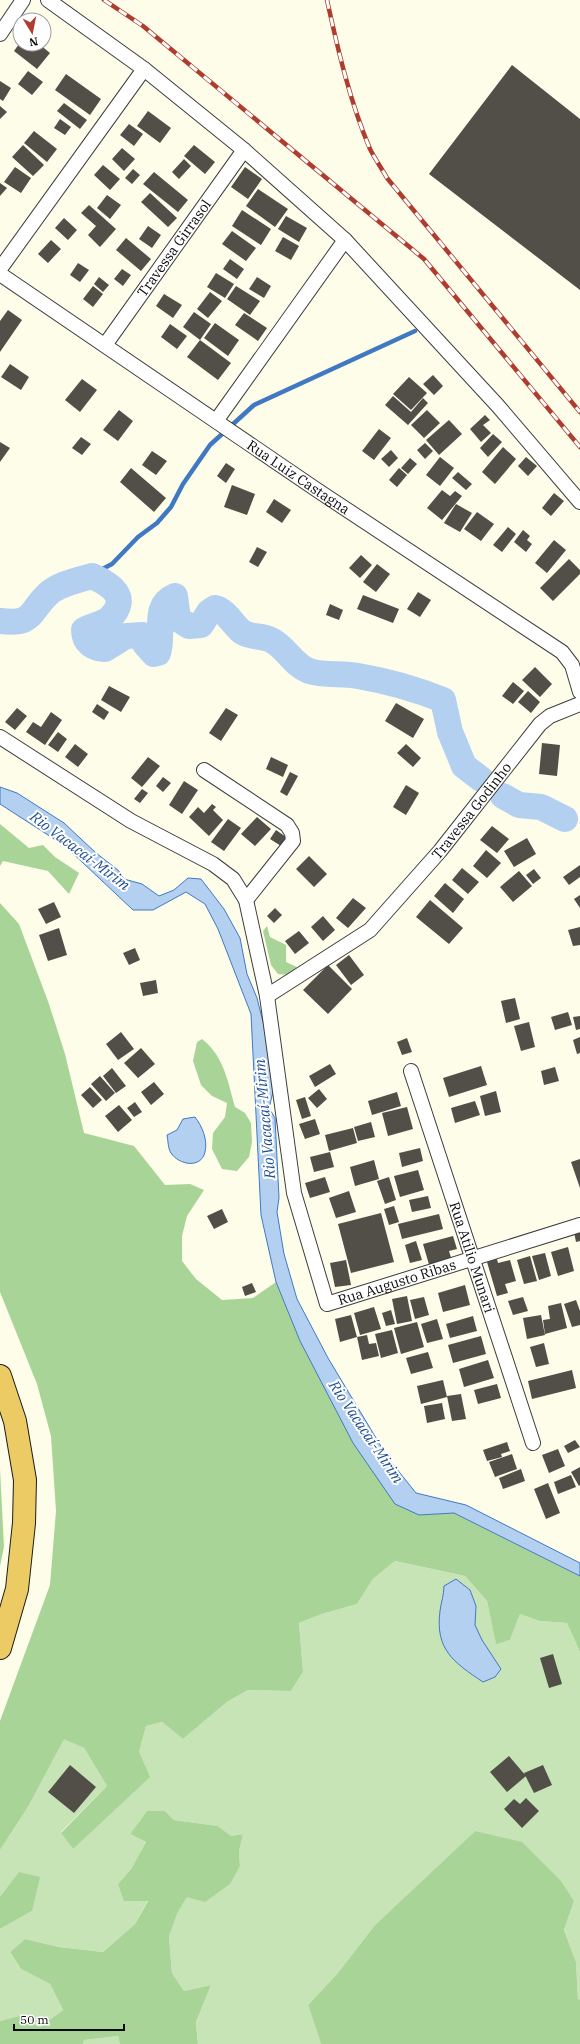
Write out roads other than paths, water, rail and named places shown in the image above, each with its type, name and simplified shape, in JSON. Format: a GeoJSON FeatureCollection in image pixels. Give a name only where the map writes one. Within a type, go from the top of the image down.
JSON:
{"type":"FeatureCollection","features":[{"type":"Feature","properties":{"kind":"highway"},"geometry":{"type":"LineString","coordinates":[[0,1376],[15,1421],[25,1480],[24,1523],[17,1589],[0,1648]]}},
{"type":"Feature","properties":{"kind":"street"},"geometry":{"type":"LineString","coordinates":[[0,34],[23,0]]}},
{"type":"Feature","properties":{"kind":"street"},"geometry":{"type":"LineString","coordinates":[[48,0],[144,69],[244,150],[345,240],[498,406],[580,502]]}},
{"type":"Feature","properties":{"kind":"street"},"geometry":{"type":"LineString","coordinates":[[0,269],[144,69]]}},
{"type":"Feature","properties":{"kind":"street","name":"Travessa Girrasol"},"geometry":{"type":"LineString","coordinates":[[105,345],[244,150]]}},
{"type":"Feature","properties":{"kind":"street"},"geometry":{"type":"LineString","coordinates":[[216,421],[345,240]]}},
{"type":"Feature","properties":{"kind":"street","name":"Rua Luiz Castagna"},"geometry":{"type":"LineString","coordinates":[[0,274],[216,421],[562,652],[572,665],[580,692]]}},
{"type":"Feature","properties":{"kind":"street","name":"Travessa Godinho"},"geometry":{"type":"LineString","coordinates":[[267,996],[370,930],[440,851],[540,724],[550,716],[580,704]]}},
{"type":"Feature","properties":{"kind":"street"},"geometry":{"type":"LineString","coordinates":[[0,737],[131,821],[213,864],[233,879],[246,900],[267,996]]}},
{"type":"Feature","properties":{"kind":"street"},"geometry":{"type":"LineString","coordinates":[[204,770],[287,825],[292,833],[292,841],[246,900]]}},
{"type":"Feature","properties":{"kind":"street","name":"Rua Augusto Ribas"},"geometry":{"type":"LineString","coordinates":[[267,996],[294,1193],[328,1304],[580,1225]]}},
{"type":"Feature","properties":{"kind":"street","name":"Rua Atilio Munari"},"geometry":{"type":"LineString","coordinates":[[411,1071],[533,1443]]}},
{"type":"Feature","properties":{"kind":"water","name":"Rio Vacacaí-Mirim"},"geometry":{"type":"Polygon","coordinates":[[[0,787],[17,793],[64,823],[96,853],[118,870],[124,879],[142,884],[159,896],[174,890],[188,878],[201,879],[224,909],[240,938],[247,974],[257,998],[265,1030],[273,1092],[269,1108],[275,1118],[279,1198],[277,1212],[284,1254],[297,1299],[328,1358],[388,1458],[416,1493],[466,1505],[580,1563],[580,1576],[454,1513],[419,1515],[395,1504],[353,1443],[300,1341],[276,1282],[261,1215],[251,1014],[218,929],[205,904],[186,892],[153,910],[133,910],[65,846],[0,804],[0,787]]]}},
{"type":"Feature","properties":{"kind":"water"},"geometry":{"type":"Polygon","coordinates":[[[195,1117],[204,1133],[206,1143],[205,1152],[203,1157],[195,1163],[184,1162],[179,1160],[171,1153],[167,1135],[177,1130],[183,1119],[195,1117]]]}},
{"type":"Feature","properties":{"kind":"water"},"geometry":{"type":"Polygon","coordinates":[[[456,1579],[470,1590],[476,1606],[475,1625],[482,1640],[501,1669],[495,1677],[483,1682],[455,1661],[443,1645],[440,1635],[440,1611],[444,1586],[456,1579]]]}},
{"type":"Feature","properties":{"kind":"waterway"},"geometry":{"type":"LineString","coordinates":[[85,578],[112,564],[138,537],[157,523],[171,507],[183,484],[210,445],[254,405],[415,331]]}},
{"type":"Feature","properties":{"kind":"waterway"},"geometry":{"type":"LineString","coordinates":[[0,621],[11,622],[25,619],[52,591],[69,583],[92,576],[105,583],[116,592],[119,604],[110,618],[84,630],[84,635],[87,641],[93,646],[105,649],[126,636],[143,635],[145,644],[154,654],[158,653],[160,645],[161,613],[163,606],[168,600],[175,596],[178,619],[189,626],[201,625],[209,612],[215,608],[219,609],[242,632],[249,635],[268,638],[281,647],[298,665],[309,671],[315,673],[352,675],[380,680],[443,700],[450,732],[464,766],[481,779]]}},
{"type":"Feature","properties":{"kind":"waterway"},"geometry":{"type":"LineString","coordinates":[[503,796],[519,805],[541,807],[565,819]]}},
{"type":"Feature","properties":{"kind":"railway"},"geometry":{"type":"LineString","coordinates":[[104,0],[143,26],[424,259],[580,447]]}},
{"type":"Feature","properties":{"kind":"railway"},"geometry":{"type":"LineString","coordinates":[[327,0],[340,57],[356,113],[370,149],[387,178],[580,412]]}}]}
